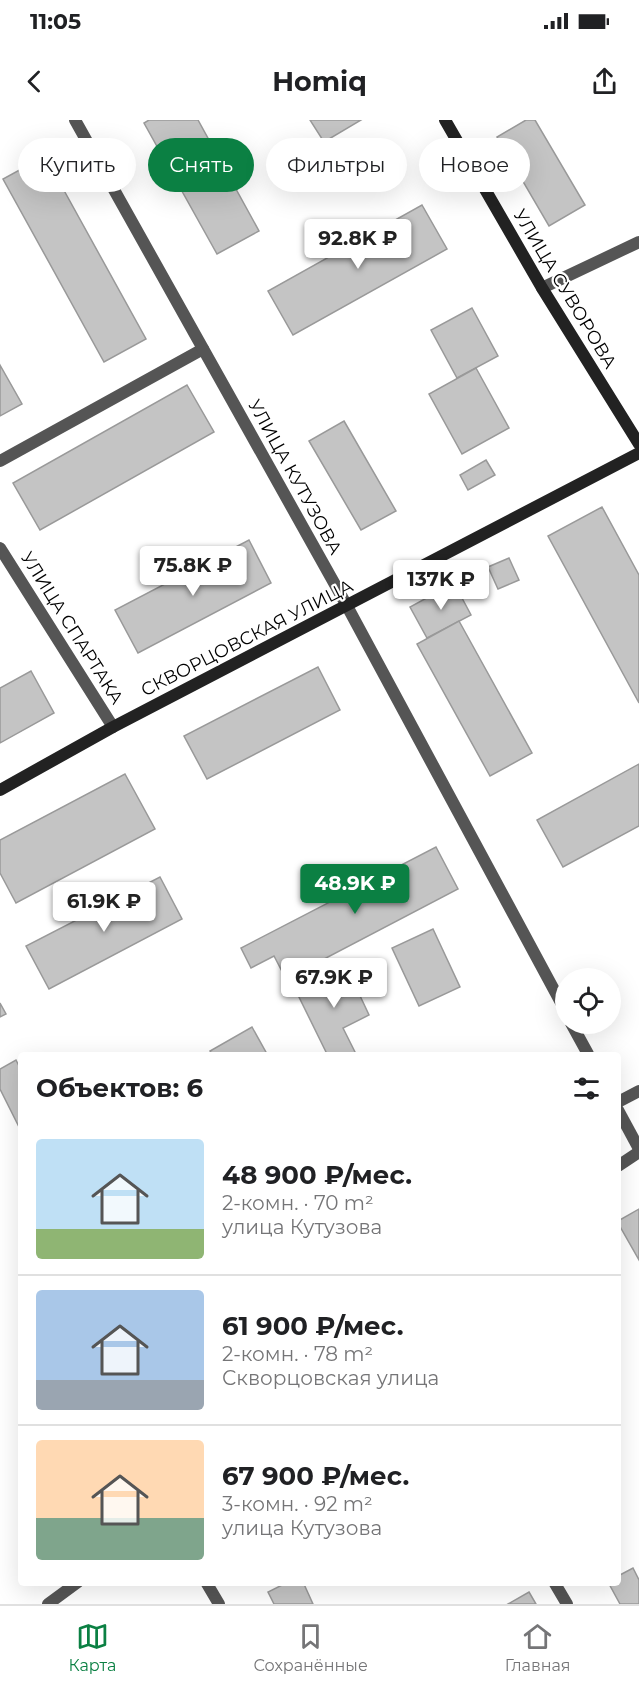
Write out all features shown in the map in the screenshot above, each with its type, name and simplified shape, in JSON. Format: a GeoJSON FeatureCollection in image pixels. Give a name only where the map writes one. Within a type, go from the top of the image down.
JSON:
{"type":"FeatureCollection","features":[{"type":"Feature","properties":{"kind":"street","name":"УЛИЦА КУТУЗОВА"},"geometry":{"type":"LineString","coordinates":[[75,120],[347,606],[555,992]]}},
{"type":"Feature","properties":{"kind":"street","name":"УЛИЦА СУВОРОВА"},"geometry":{"type":"LineString","coordinates":[[445,120],[542,288],[639,444]]}},
{"type":"Feature","properties":{"kind":"street"},"geometry":{"type":"LineString","coordinates":[[542,288],[639,242]]}},
{"type":"Feature","properties":{"kind":"street"},"geometry":{"type":"LineString","coordinates":[[0,461],[203,349]]}},
{"type":"Feature","properties":{"kind":"street","name":"СКВОРЦОВСКАЯ УЛИЦА"},"geometry":{"type":"LineString","coordinates":[[0,790],[113,727],[639,453]]}},
{"type":"Feature","properties":{"kind":"street","name":"УЛИЦА СПАРТАКА"},"geometry":{"type":"LineString","coordinates":[[0,548],[113,727]]}},
{"type":"Feature","properties":{"kind":"street"},"geometry":{"type":"LineString","coordinates":[[577,1034],[587,1052]]}},
{"type":"Feature","properties":{"kind":"street"},"geometry":{"type":"LineString","coordinates":[[621,1100],[639,1091]]}},
{"type":"Feature","properties":{"kind":"street"},"geometry":{"type":"LineString","coordinates":[[621,1116],[639,1150],[621,1164]]}},
{"type":"Feature","properties":{"kind":"street"},"geometry":{"type":"LineString","coordinates":[[48,1604],[73,1586]]}},
{"type":"Feature","properties":{"kind":"street"},"geometry":{"type":"LineString","coordinates":[[208,1586],[219,1604]]}},
{"type":"Feature","properties":{"kind":"street"},"geometry":{"type":"LineString","coordinates":[[556,1586],[567,1604]]}},
{"type":"Feature","properties":{"kind":"building"},"geometry":{"type":"Polygon","coordinates":[[[149,120],[198,120],[208,138],[152,138],[144,123],[149,120]]]}},
{"type":"Feature","properties":{"kind":"building"},"geometry":{"type":"Polygon","coordinates":[[[310,120],[361,120],[331,138],[321,138],[310,120]]]}},
{"type":"Feature","properties":{"kind":"building"},"geometry":{"type":"Polygon","coordinates":[[[526,120],[535,120],[585,205],[549,226],[529,192],[530,138],[497,137],[526,120]]]}},
{"type":"Feature","properties":{"kind":"building"},"geometry":{"type":"Polygon","coordinates":[[[18,171],[18,192],[65,192],[146,339],[104,362],[3,179],[18,171]]]}},
{"type":"Feature","properties":{"kind":"building"},"geometry":{"type":"Polygon","coordinates":[[[182,192],[238,192],[259,231],[217,254],[182,192]]]}},
{"type":"Feature","properties":{"kind":"building"},"geometry":{"type":"Polygon","coordinates":[[[422,205],[447,249],[293,335],[268,291],[422,205]]]}},
{"type":"Feature","properties":{"kind":"building"},"geometry":{"type":"Polygon","coordinates":[[[472,308],[498,356],[457,378],[431,330],[472,308]]]}},
{"type":"Feature","properties":{"kind":"building"},"geometry":{"type":"Polygon","coordinates":[[[0,365],[22,404],[0,416],[0,365]]]}},
{"type":"Feature","properties":{"kind":"building"},"geometry":{"type":"Polygon","coordinates":[[[476,368],[509,428],[462,454],[429,394],[476,368]]]}},
{"type":"Feature","properties":{"kind":"building"},"geometry":{"type":"Polygon","coordinates":[[[187,385],[214,432],[40,530],[13,483],[187,385]]]}},
{"type":"Feature","properties":{"kind":"building"},"geometry":{"type":"Polygon","coordinates":[[[344,421],[396,511],[361,530],[309,441],[344,421]]]}},
{"type":"Feature","properties":{"kind":"building"},"geometry":{"type":"Polygon","coordinates":[[[486,460],[495,475],[468,490],[460,475],[486,460]]]}},
{"type":"Feature","properties":{"kind":"building"},"geometry":{"type":"Polygon","coordinates":[[[602,507],[639,575],[639,703],[548,536],[602,507]]]}},
{"type":"Feature","properties":{"kind":"building"},"geometry":{"type":"Polygon","coordinates":[[[249,540],[271,583],[138,653],[115,610],[249,540]]]}},
{"type":"Feature","properties":{"kind":"building"},"geometry":{"type":"Polygon","coordinates":[[[509,558],[519,580],[498,589],[488,567],[509,558]]]}},
{"type":"Feature","properties":{"kind":"building"},"geometry":{"type":"Polygon","coordinates":[[[454,583],[471,615],[427,638],[410,607],[454,583]]]}},
{"type":"Feature","properties":{"kind":"building"},"geometry":{"type":"Polygon","coordinates":[[[459,621],[532,753],[490,776],[417,644],[459,621]]]}},
{"type":"Feature","properties":{"kind":"building"},"geometry":{"type":"Polygon","coordinates":[[[318,667],[340,710],[207,779],[184,736],[318,667]]]}},
{"type":"Feature","properties":{"kind":"building"},"geometry":{"type":"Polygon","coordinates":[[[31,671],[54,713],[0,743],[0,688],[31,671]]]}},
{"type":"Feature","properties":{"kind":"building"},"geometry":{"type":"Polygon","coordinates":[[[639,764],[639,826],[563,867],[537,820],[639,764]]]}},
{"type":"Feature","properties":{"kind":"building"},"geometry":{"type":"Polygon","coordinates":[[[125,774],[155,829],[16,903],[0,873],[0,840],[125,774]]]}},
{"type":"Feature","properties":{"kind":"building"},"geometry":{"type":"Polygon","coordinates":[[[436,847],[458,889],[286,979],[274,956],[251,968],[241,948],[436,847]]]}},
{"type":"Feature","properties":{"kind":"building"},"geometry":{"type":"Polygon","coordinates":[[[160,877],[182,919],[49,989],[26,946],[160,877]]]}},
{"type":"Feature","properties":{"kind":"building"},"geometry":{"type":"Polygon","coordinates":[[[433,929],[460,987],[419,1006],[392,948],[433,929]]]}},
{"type":"Feature","properties":{"kind":"building"},"geometry":{"type":"Polygon","coordinates":[[[346,966],[369,1015],[343,1028],[355,1052],[326,1052],[296,991],[346,966]]]}},
{"type":"Feature","properties":{"kind":"building"},"geometry":{"type":"Polygon","coordinates":[[[0,1003],[6,1014],[0,1017],[0,1003]]]}},
{"type":"Feature","properties":{"kind":"building"},"geometry":{"type":"Polygon","coordinates":[[[252,1027],[266,1052],[211,1052],[252,1027]]]}},
{"type":"Feature","properties":{"kind":"building"},"geometry":{"type":"Polygon","coordinates":[[[16,1060],[18,1064],[18,1125],[0,1089],[0,1069],[16,1060]]]}},
{"type":"Feature","properties":{"kind":"building"},"geometry":{"type":"Polygon","coordinates":[[[639,1209],[639,1260],[621,1228],[621,1219],[639,1209]]]}},
{"type":"Feature","properties":{"kind":"building"},"geometry":{"type":"Polygon","coordinates":[[[633,1568],[639,1580],[639,1604],[620,1604],[610,1586],[621,1586],[621,1574],[633,1568]]]}},
{"type":"Feature","properties":{"kind":"building"},"geometry":{"type":"Polygon","coordinates":[[[280,1586],[305,1586],[313,1604],[274,1604],[268,1592],[280,1586]]]}},
{"type":"Feature","properties":{"kind":"building"},"geometry":{"type":"Polygon","coordinates":[[[529,1592],[536,1604],[508,1604],[529,1592]]]}}]}
